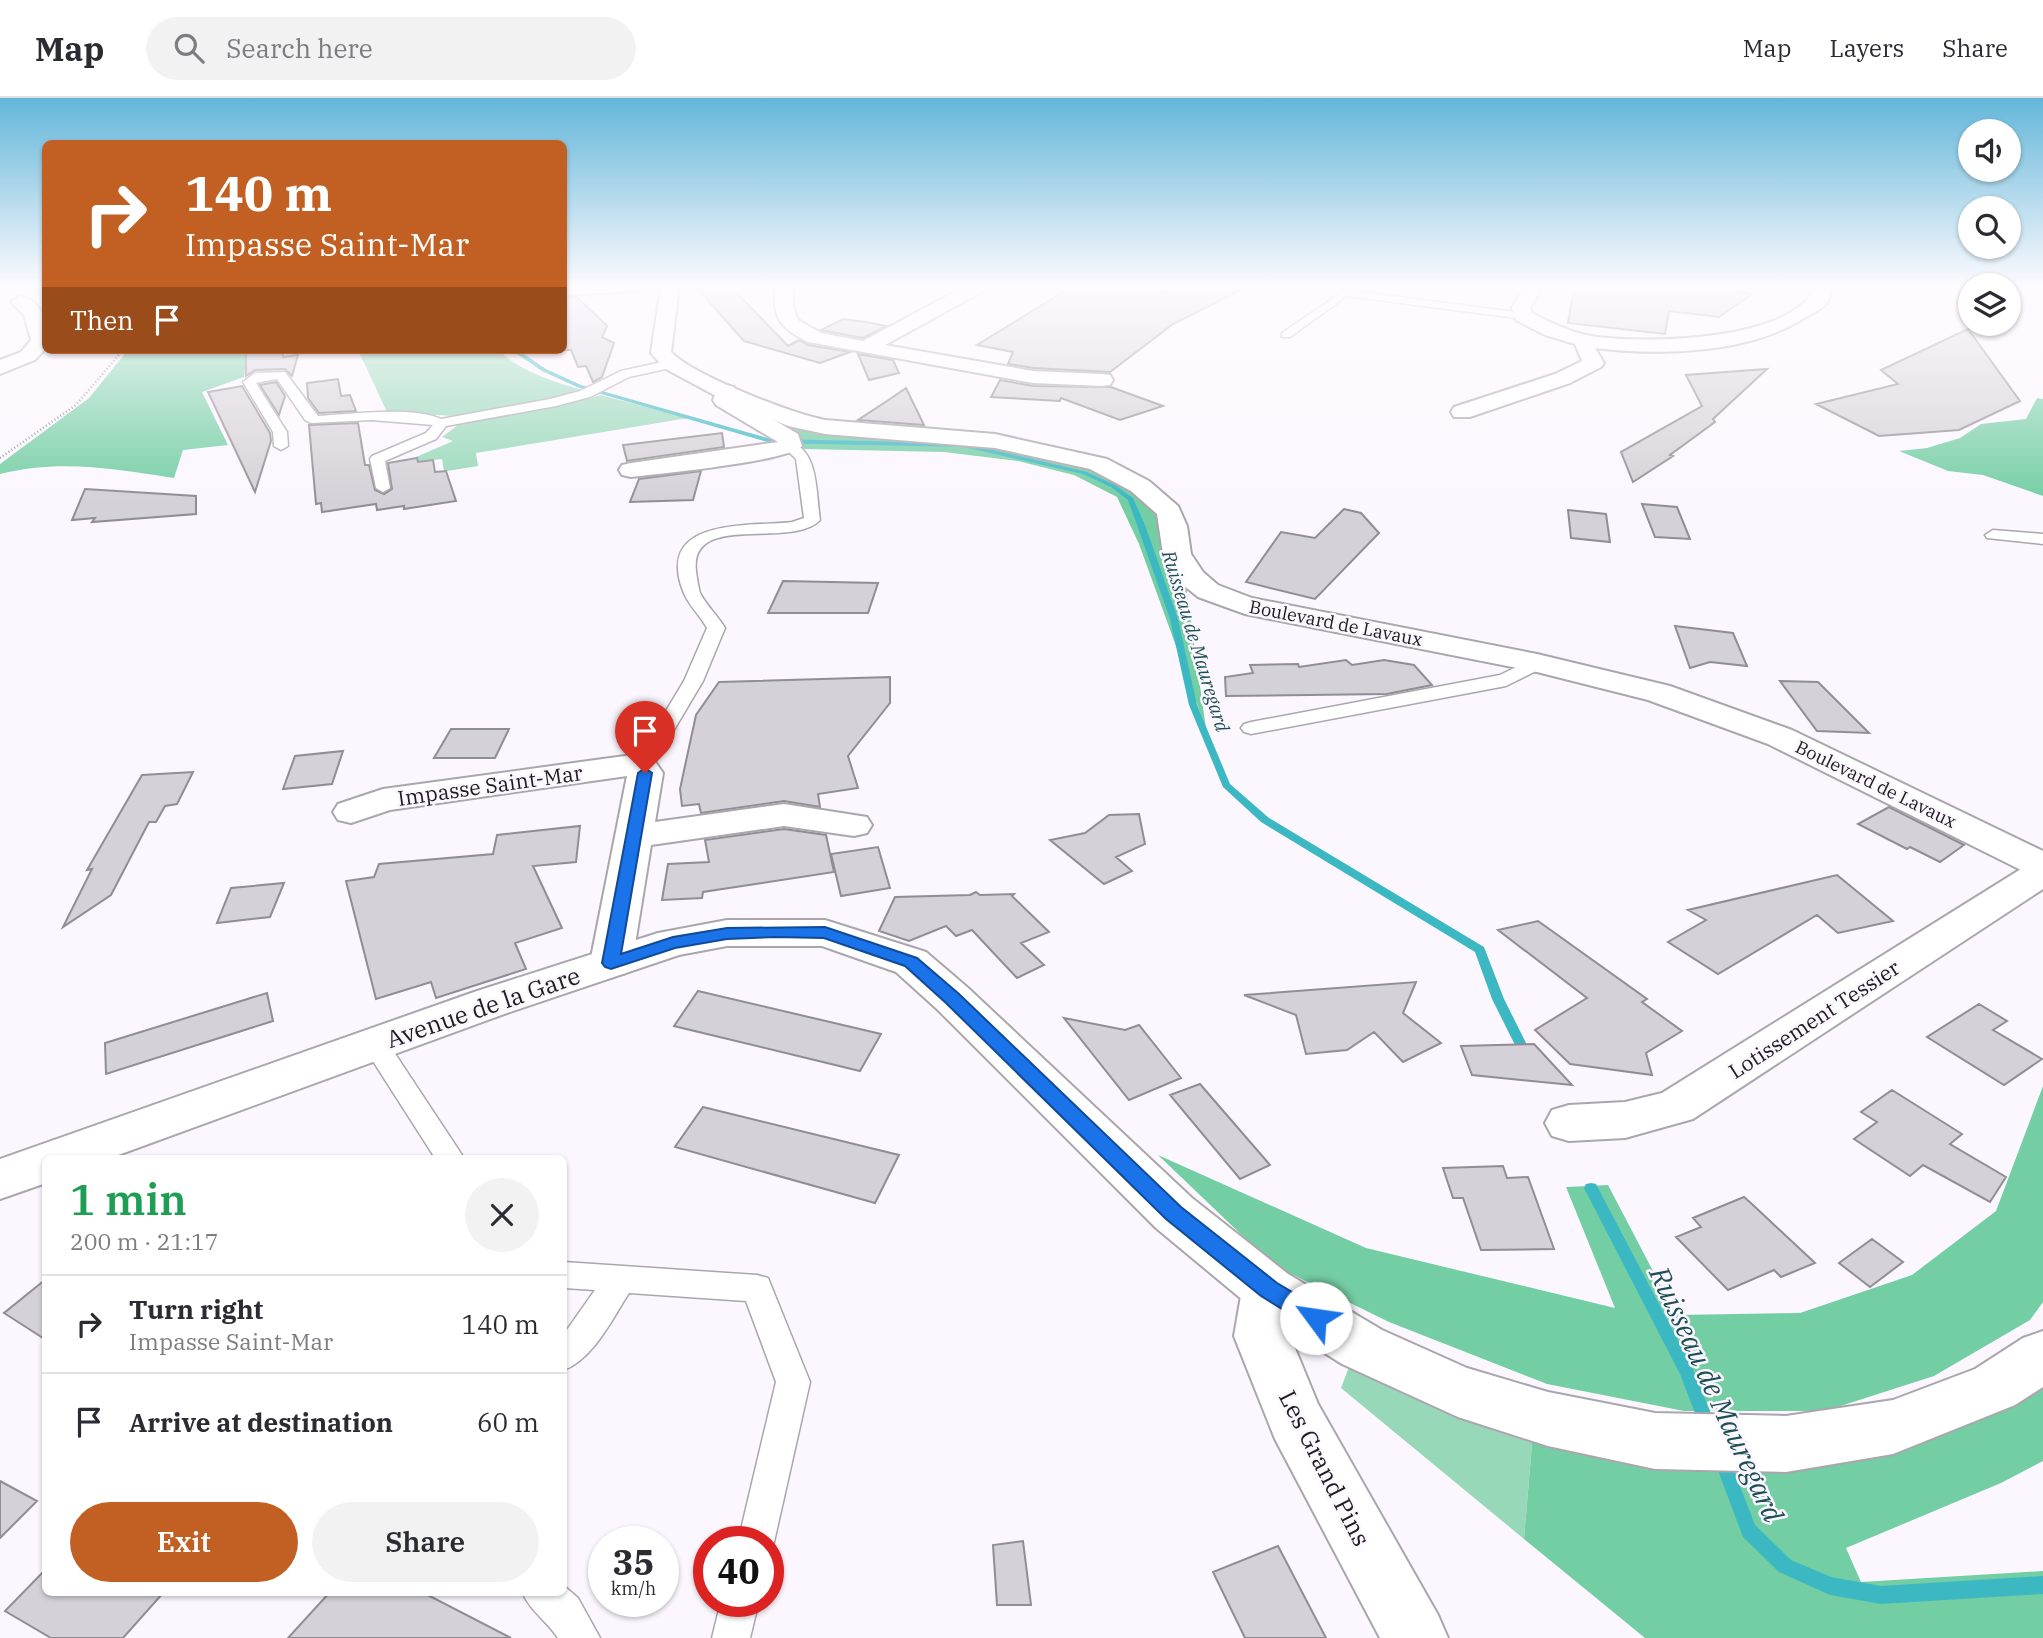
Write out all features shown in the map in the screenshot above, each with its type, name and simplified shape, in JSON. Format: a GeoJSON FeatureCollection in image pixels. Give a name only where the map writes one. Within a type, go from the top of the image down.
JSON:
{"type":"FeatureCollection","features":[{"type":"Feature","properties":{"kind":"street"},"geometry":{"type":"LineString","coordinates":[[0,368],[24,358]]}},
{"type":"Feature","properties":{"kind":"street"},"geometry":{"type":"LineString","coordinates":[[665,358],[671,364]]}},
{"type":"Feature","properties":{"kind":"street"},"geometry":{"type":"LineString","coordinates":[[921,358],[1033,377],[1102,380]]}},
{"type":"Feature","properties":{"kind":"street"},"geometry":{"type":"LineString","coordinates":[[1462,412],[1487,400],[1572,376],[1594,363],[1591,358]]}},
{"type":"Feature","properties":{"kind":"street","name":"Boulevard de Lavaux"},"geometry":{"type":"LineString","coordinates":[[671,364],[726,392],[796,421],[825,427],[995,441],[1098,464],[1140,486],[1169,511],[1174,526],[1177,554],[1192,578],[1208,590],[1245,605],[1537,663],[1659,693],[1780,737],[2043,866]]}},
{"type":"Feature","properties":{"kind":"street"},"geometry":{"type":"LineString","coordinates":[[726,392],[724,400],[790,443]]}},
{"type":"Feature","properties":{"kind":"street"},"geometry":{"type":"LineString","coordinates":[[631,470],[774,451],[790,443]]}},
{"type":"Feature","properties":{"kind":"street","name":"Impasse Saint-Mar"},"geometry":{"type":"LineString","coordinates":[[351,812],[383,800],[632,765],[642,767]]}},
{"type":"Feature","properties":{"kind":"street"},"geometry":{"type":"LineString","coordinates":[[611,963],[645,773],[642,767]]}},
{"type":"Feature","properties":{"kind":"street"},"geometry":{"type":"LineString","coordinates":[[634,836],[784,815],[854,825]]}},
{"type":"Feature","properties":{"kind":"street","name":"Lotissement Tessier"},"geometry":{"type":"LineString","coordinates":[[1569,1123],[1625,1120],[1675,1107],[2043,872]]}},
{"type":"Feature","properties":{"kind":"street","name":"Avenue de la Gare"},"geometry":{"type":"LineString","coordinates":[[66,1155],[375,1044],[673,943],[727,933],[825,933],[911,962],[952,998],[1174,1213],[1269,1290],[1363,1347],[1458,1391],[1548,1419],[1655,1441],[1786,1444],[1893,1427],[1995,1387],[2043,1356]]}},
{"type":"Feature","properties":{"kind":"street"},"geometry":{"type":"LineString","coordinates":[[0,1179],[42,1164]]}},
{"type":"Feature","properties":{"kind":"street","name":"Les Grand Pins"},"geometry":{"type":"LineString","coordinates":[[1269,1290],[1262,1336],[1296,1420],[1415,1638]]}},
{"type":"Feature","properties":{"kind":"lane"},"geometry":{"type":"LineString","coordinates":[[281,446],[279,432],[249,382],[255,377],[281,375],[310,417],[316,420],[372,416],[431,419],[440,423],[551,403],[606,385],[623,370],[671,364]]}},
{"type":"Feature","properties":{"kind":"lane"},"geometry":{"type":"LineString","coordinates":[[383,488],[377,459],[431,436],[438,430],[440,423]]}},
{"type":"Feature","properties":{"kind":"lane"},"geometry":{"type":"LineString","coordinates":[[642,767],[658,735],[704,661],[716,628],[690,587],[687,562],[691,547],[697,541],[723,531],[792,528],[811,520],[803,459],[790,443]]}},
{"type":"Feature","properties":{"kind":"lane"},"geometry":{"type":"LineString","coordinates":[[1993,536],[2043,539]]}},
{"type":"Feature","properties":{"kind":"lane"},"geometry":{"type":"LineString","coordinates":[[1251,728],[1506,680],[1537,663]]}},
{"type":"Feature","properties":{"kind":"lane"},"geometry":{"type":"LineString","coordinates":[[375,1044],[448,1155]]}},
{"type":"Feature","properties":{"kind":"lane"},"geometry":{"type":"LineString","coordinates":[[567,1275],[757,1288],[793,1382],[760,1526]]}},
{"type":"Feature","properties":{"kind":"lane"},"geometry":{"type":"LineString","coordinates":[[567,1352],[579,1340],[621,1279]]}},
{"type":"Feature","properties":{"kind":"lane"},"geometry":{"type":"LineString","coordinates":[[546,1596],[564,1612],[581,1638]]}},
{"type":"Feature","properties":{"kind":"lane"},"geometry":{"type":"LineString","coordinates":[[731,1638],[736,1617]]}},
{"type":"Feature","properties":{"kind":"path"},"geometry":{"type":"LineString","coordinates":[[0,458],[76,405],[116,358]]}},
{"type":"Feature","properties":{"kind":"green space"},"geometry":{"type":"Polygon","coordinates":[[[122,358],[246,358],[244,377],[202,392],[228,445],[183,450],[174,478],[66,466],[23,469],[0,474],[0,464],[89,398],[122,358]]]}},
{"type":"Feature","properties":{"kind":"green space"},"geometry":{"type":"Polygon","coordinates":[[[362,358],[507,358],[548,379],[582,390],[535,403],[454,416],[387,412],[362,358]]]}},
{"type":"Feature","properties":{"kind":"green space"},"geometry":{"type":"Polygon","coordinates":[[[601,395],[688,418],[476,453],[478,466],[447,471],[444,471],[442,459],[418,462],[416,457],[453,441],[442,437],[458,425],[545,409],[601,395]]]}},
{"type":"Feature","properties":{"kind":"green space"},"geometry":{"type":"Polygon","coordinates":[[[2037,398],[2043,399],[2043,496],[1983,475],[1948,471],[1899,451],[1927,448],[1960,438],[1981,424],[2026,419],[2037,398]]]}},
{"type":"Feature","properties":{"kind":"green space"},"geometry":{"type":"Polygon","coordinates":[[[774,420],[983,445],[1087,468],[1113,478],[1139,497],[1156,516],[1169,570],[1186,586],[1206,729],[1139,544],[1117,497],[1074,475],[1018,461],[944,452],[805,449],[782,435],[774,420]]]}},
{"type":"Feature","properties":{"kind":"green space"},"geometry":{"type":"Polygon","coordinates":[[[2043,1086],[2043,1302],[2030,1320],[1934,1376],[1825,1411],[1684,1411],[1547,1384],[1389,1322],[1273,1265],[1158,1155],[1366,1248],[1615,1308],[1566,1187],[1608,1185],[1676,1315],[1800,1313],[1912,1275],[1996,1211],[2043,1086]]]}},
{"type":"Feature","properties":{"kind":"green space"},"geometry":{"type":"Polygon","coordinates":[[[1351,1362],[1533,1432],[1524,1539],[1341,1388],[1351,1362]]]}},
{"type":"Feature","properties":{"kind":"green space"},"geometry":{"type":"Polygon","coordinates":[[[2043,1384],[2043,1461],[2001,1483],[1846,1548],[1861,1582],[2043,1571],[2043,1638],[1645,1638],[1524,1539],[1533,1432],[1687,1466],[2043,1384]]]}},
{"type":"Feature","properties":{"kind":"building"},"geometry":{"type":"Polygon","coordinates":[[[246,358],[297,358],[292,376],[285,369],[255,370],[246,376],[246,358]]]}},
{"type":"Feature","properties":{"kind":"building"},"geometry":{"type":"Polygon","coordinates":[[[574,358],[609,358],[602,377],[593,382],[586,366],[578,367],[574,358]]]}},
{"type":"Feature","properties":{"kind":"building"},"geometry":{"type":"Polygon","coordinates":[[[802,358],[834,358],[820,363],[802,358]]]}},
{"type":"Feature","properties":{"kind":"building"},"geometry":{"type":"Polygon","coordinates":[[[860,358],[893,360],[899,373],[869,380],[860,358]]]}},
{"type":"Feature","properties":{"kind":"building"},"geometry":{"type":"Polygon","coordinates":[[[1011,358],[1129,358],[1110,372],[1008,364],[1011,358]]]}},
{"type":"Feature","properties":{"kind":"building"},"geometry":{"type":"Polygon","coordinates":[[[1907,358],[1989,358],[2020,401],[1959,430],[1879,436],[1816,404],[1898,384],[1881,370],[1907,358]]]}},
{"type":"Feature","properties":{"kind":"building"},"geometry":{"type":"Polygon","coordinates":[[[1767,369],[1713,419],[1715,422],[1670,455],[1673,456],[1633,482],[1621,452],[1702,406],[1686,375],[1767,369]]]}},
{"type":"Feature","properties":{"kind":"building"},"geometry":{"type":"Polygon","coordinates":[[[338,379],[341,396],[350,395],[356,411],[319,413],[308,398],[307,383],[338,379]]]}},
{"type":"Feature","properties":{"kind":"building"},"geometry":{"type":"Polygon","coordinates":[[[1000,380],[1033,386],[1111,387],[1163,406],[1120,420],[1061,398],[1060,401],[991,397],[1000,380]]]}},
{"type":"Feature","properties":{"kind":"building"},"geometry":{"type":"Polygon","coordinates":[[[276,382],[285,396],[279,415],[260,385],[276,382]]]}},
{"type":"Feature","properties":{"kind":"building"},"geometry":{"type":"Polygon","coordinates":[[[242,386],[270,433],[271,441],[255,492],[208,392],[242,386]]]}},
{"type":"Feature","properties":{"kind":"building"},"geometry":{"type":"Polygon","coordinates":[[[906,388],[924,425],[858,420],[890,399],[906,388]]]}},
{"type":"Feature","properties":{"kind":"building"},"geometry":{"type":"Polygon","coordinates":[[[358,423],[365,465],[369,465],[375,490],[384,494],[392,489],[388,463],[417,458],[418,462],[433,460],[435,472],[446,471],[456,501],[404,509],[404,506],[377,510],[376,504],[322,512],[321,503],[316,504],[309,425],[358,423]]]}},
{"type":"Feature","properties":{"kind":"building"},"geometry":{"type":"Polygon","coordinates":[[[722,433],[724,447],[627,461],[623,445],[722,433]]]}},
{"type":"Feature","properties":{"kind":"building"},"geometry":{"type":"Polygon","coordinates":[[[701,471],[693,500],[630,502],[639,479],[701,471]]]}},
{"type":"Feature","properties":{"kind":"building"},"geometry":{"type":"Polygon","coordinates":[[[85,489],[196,496],[196,514],[92,522],[95,518],[72,520],[85,489]]]}},
{"type":"Feature","properties":{"kind":"building"},"geometry":{"type":"Polygon","coordinates":[[[1642,504],[1677,507],[1690,539],[1655,537],[1642,504]]]}},
{"type":"Feature","properties":{"kind":"building"},"geometry":{"type":"Polygon","coordinates":[[[1344,509],[1361,513],[1379,533],[1315,599],[1246,582],[1281,532],[1315,538],[1344,509]]]}},
{"type":"Feature","properties":{"kind":"building"},"geometry":{"type":"Polygon","coordinates":[[[1568,510],[1606,514],[1610,542],[1571,538],[1568,510]]]}},
{"type":"Feature","properties":{"kind":"building"},"geometry":{"type":"Polygon","coordinates":[[[783,581],[878,583],[868,613],[768,613],[783,581]]]}},
{"type":"Feature","properties":{"kind":"building"},"geometry":{"type":"Polygon","coordinates":[[[1675,626],[1733,633],[1747,666],[1710,662],[1690,668],[1675,626]]]}},
{"type":"Feature","properties":{"kind":"building"},"geometry":{"type":"Polygon","coordinates":[[[1346,660],[1352,665],[1384,660],[1414,665],[1432,685],[1387,694],[1226,696],[1225,677],[1253,673],[1250,665],[1298,664],[1299,667],[1346,660]]]}},
{"type":"Feature","properties":{"kind":"building"},"geometry":{"type":"Polygon","coordinates":[[[890,677],[890,703],[848,756],[858,788],[818,794],[820,807],[784,801],[701,813],[699,804],[682,806],[680,789],[696,715],[719,682],[890,677]]]}},
{"type":"Feature","properties":{"kind":"building"},"geometry":{"type":"Polygon","coordinates":[[[1780,681],[1818,682],[1869,733],[1817,731],[1780,681]]]}},
{"type":"Feature","properties":{"kind":"building"},"geometry":{"type":"Polygon","coordinates":[[[451,729],[509,729],[495,758],[434,758],[451,729]]]}},
{"type":"Feature","properties":{"kind":"building"},"geometry":{"type":"Polygon","coordinates":[[[343,751],[332,784],[283,789],[295,756],[343,751]]]}},
{"type":"Feature","properties":{"kind":"building"},"geometry":{"type":"Polygon","coordinates":[[[193,772],[177,804],[165,806],[156,822],[149,822],[111,895],[63,927],[92,869],[87,870],[142,775],[193,772]]]}},
{"type":"Feature","properties":{"kind":"building"},"geometry":{"type":"Polygon","coordinates":[[[1889,807],[1964,845],[1940,862],[1858,824],[1889,807]]]}},
{"type":"Feature","properties":{"kind":"building"},"geometry":{"type":"Polygon","coordinates":[[[1139,814],[1145,844],[1116,857],[1132,871],[1104,884],[1050,840],[1085,833],[1109,815],[1139,814]]]}},
{"type":"Feature","properties":{"kind":"building"},"geometry":{"type":"Polygon","coordinates":[[[580,826],[576,862],[533,866],[562,928],[515,943],[526,969],[436,998],[431,982],[376,999],[346,881],[374,877],[379,864],[493,854],[497,835],[580,826]]]}},
{"type":"Feature","properties":{"kind":"building"},"geometry":{"type":"Polygon","coordinates":[[[784,829],[826,835],[834,872],[703,892],[702,898],[662,900],[668,864],[709,862],[705,840],[784,829]]]}},
{"type":"Feature","properties":{"kind":"building"},"geometry":{"type":"Polygon","coordinates":[[[878,847],[890,888],[841,896],[831,854],[878,847]]]}},
{"type":"Feature","properties":{"kind":"building"},"geometry":{"type":"Polygon","coordinates":[[[1837,875],[1893,921],[1838,933],[1817,915],[1718,974],[1668,942],[1706,920],[1688,910],[1837,875]]]}},
{"type":"Feature","properties":{"kind":"building"},"geometry":{"type":"Polygon","coordinates":[[[284,883],[270,917],[217,923],[231,888],[284,883]]]}},
{"type":"Feature","properties":{"kind":"building"},"geometry":{"type":"Polygon","coordinates":[[[976,892],[980,895],[1014,894],[1012,896],[1049,932],[1021,943],[1044,965],[1017,978],[972,930],[956,936],[946,926],[909,941],[879,931],[895,897],[970,895],[976,892]]]}},
{"type":"Feature","properties":{"kind":"building"},"geometry":{"type":"Polygon","coordinates":[[[1538,921],[1647,999],[1642,1002],[1682,1031],[1646,1053],[1652,1075],[1570,1064],[1535,1030],[1587,998],[1498,930],[1538,921]]]}},
{"type":"Feature","properties":{"kind":"building"},"geometry":{"type":"Polygon","coordinates":[[[1416,982],[1403,1013],[1441,1043],[1403,1062],[1374,1032],[1347,1050],[1306,1054],[1296,1015],[1244,995],[1416,982]]]}},
{"type":"Feature","properties":{"kind":"building"},"geometry":{"type":"Polygon","coordinates":[[[698,991],[881,1034],[860,1071],[674,1026],[698,991]]]}},
{"type":"Feature","properties":{"kind":"building"},"geometry":{"type":"Polygon","coordinates":[[[267,993],[273,1021],[106,1074],[105,1043],[267,993]]]}},
{"type":"Feature","properties":{"kind":"building"},"geometry":{"type":"Polygon","coordinates":[[[1979,1004],[2007,1021],[1993,1030],[2042,1059],[2004,1085],[1927,1037],[1979,1004]]]}},
{"type":"Feature","properties":{"kind":"building"},"geometry":{"type":"Polygon","coordinates":[[[1064,1018],[1125,1030],[1139,1025],[1181,1078],[1129,1100],[1064,1018]]]}},
{"type":"Feature","properties":{"kind":"building"},"geometry":{"type":"Polygon","coordinates":[[[1534,1044],[1572,1085],[1472,1075],[1461,1046],[1534,1044]]]}},
{"type":"Feature","properties":{"kind":"building"},"geometry":{"type":"Polygon","coordinates":[[[1200,1084],[1270,1165],[1240,1179],[1170,1095],[1200,1084]]]}},
{"type":"Feature","properties":{"kind":"building"},"geometry":{"type":"Polygon","coordinates":[[[1892,1090],[1962,1134],[1950,1144],[2006,1177],[1990,1202],[1923,1165],[1910,1176],[1854,1139],[1877,1122],[1861,1112],[1892,1090]]]}},
{"type":"Feature","properties":{"kind":"building"},"geometry":{"type":"Polygon","coordinates":[[[703,1107],[899,1155],[875,1203],[675,1147],[703,1107]]]}},
{"type":"Feature","properties":{"kind":"building"},"geometry":{"type":"Polygon","coordinates":[[[1503,1166],[1507,1178],[1528,1177],[1554,1249],[1481,1250],[1463,1198],[1453,1198],[1443,1168],[1503,1166]]]}},
{"type":"Feature","properties":{"kind":"building"},"geometry":{"type":"Polygon","coordinates":[[[1744,1197],[1815,1263],[1781,1277],[1774,1270],[1728,1290],[1676,1237],[1701,1227],[1693,1218],[1744,1197]]]}},
{"type":"Feature","properties":{"kind":"building"},"geometry":{"type":"Polygon","coordinates":[[[1872,1239],[1903,1262],[1870,1287],[1839,1263],[1872,1239]]]}},
{"type":"Feature","properties":{"kind":"building"},"geometry":{"type":"Polygon","coordinates":[[[42,1282],[42,1337],[4,1313],[42,1282]]]}},
{"type":"Feature","properties":{"kind":"building"},"geometry":{"type":"Polygon","coordinates":[[[0,1481],[37,1501],[0,1538],[0,1481]]]}},
{"type":"Feature","properties":{"kind":"building"},"geometry":{"type":"Polygon","coordinates":[[[1023,1541],[1031,1605],[997,1605],[993,1545],[1023,1541]]]}},
{"type":"Feature","properties":{"kind":"building"},"geometry":{"type":"Polygon","coordinates":[[[1278,1546],[1326,1638],[1245,1638],[1213,1572],[1278,1546]]]}},
{"type":"Feature","properties":{"kind":"building"},"geometry":{"type":"Polygon","coordinates":[[[42,1573],[42,1596],[160,1596],[123,1638],[51,1638],[5,1611],[42,1573]]]}},
{"type":"Feature","properties":{"kind":"building"},"geometry":{"type":"Polygon","coordinates":[[[326,1596],[430,1596],[511,1638],[288,1638],[326,1596]]]}},
{"type":"Feature","properties":{"kind":"waterway","name":"Ruisseau de Mauregard"},"geometry":{"type":"LineString","coordinates":[[526,358],[544,370],[579,386],[771,441],[964,445],[1085,473],[1113,486],[1131,499],[1141,525],[1174,619],[1193,705],[1226,785],[1265,820],[1480,950],[1498,999],[1526,1055]]}},
{"type":"Feature","properties":{"kind":"waterway","name":"Ruisseau de Mauregard"},"geometry":{"type":"LineString","coordinates":[[1591,1188],[1687,1372],[1708,1426]]}},
{"type":"Feature","properties":{"kind":"waterway","name":"Ruisseau de Mauregard"},"geometry":{"type":"LineString","coordinates":[[1722,1460],[1749,1531],[1785,1566],[1830,1586],[1881,1595],[2043,1585]]}},
{"type":"Feature","properties":{"kind":"route"},"geometry":{"type":"LineString","coordinates":[[645,773],[611,963],[673,943],[727,933],[776,932],[825,933],[911,962],[952,998],[1174,1213],[1269,1290],[1316,1318]]}}]}
